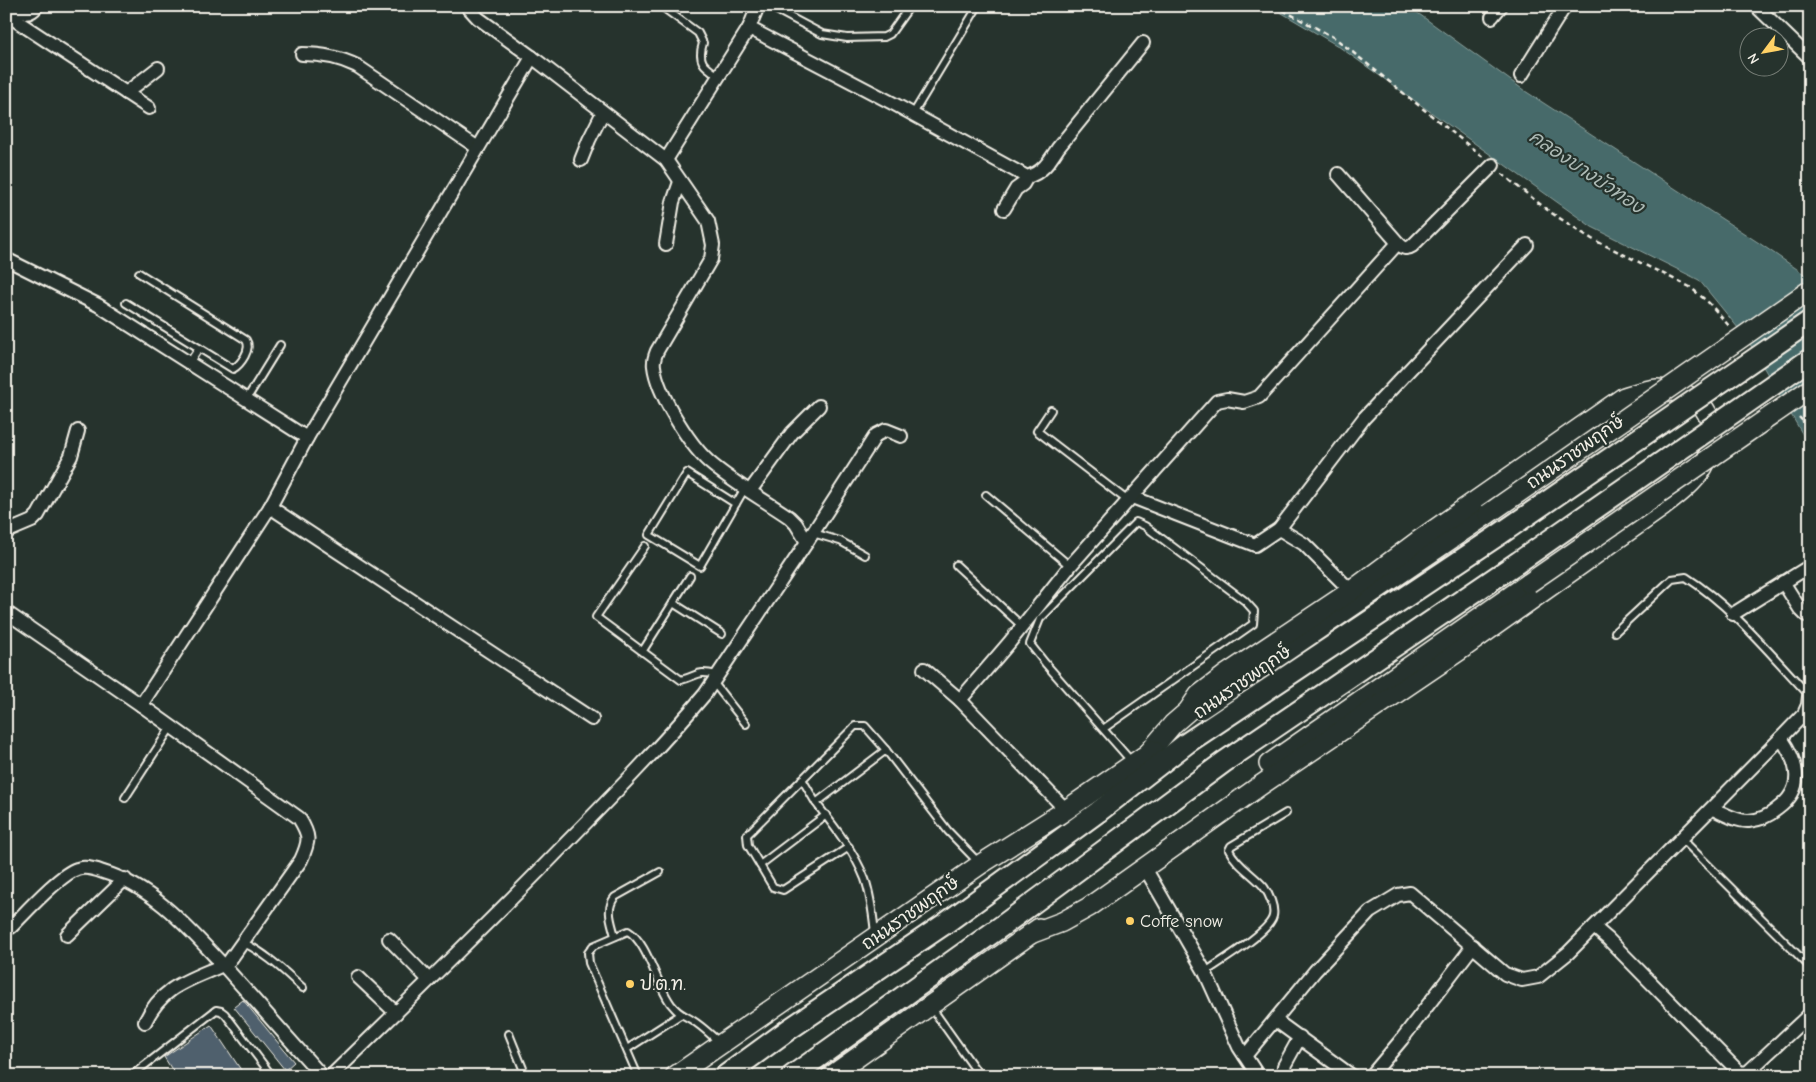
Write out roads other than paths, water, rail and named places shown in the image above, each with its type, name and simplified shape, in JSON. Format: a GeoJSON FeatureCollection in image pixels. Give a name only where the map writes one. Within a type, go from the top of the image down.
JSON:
{"type":"FeatureCollection","features":[{"type":"Feature","properties":{"kind":"main road","name":"ถนนราชพฤกษ์"},"geometry":{"type":"LineString","coordinates":[[675,1076],[981,864],[1140,761],[1206,705],[1488,514],[1810,290]]}},
{"type":"Feature","properties":{"kind":"main road","name":"ถนนราชพฤกษ์"},"geometry":{"type":"LineString","coordinates":[[725,1076],[788,1030],[946,923],[1098,812],[1187,743],[1500,534],[1810,321]]}},
{"type":"Feature","properties":{"kind":"main road"},"geometry":{"type":"LineString","coordinates":[[792,1076],[1006,923],[1224,762],[1517,563],[1810,359]]}},
{"type":"Feature","properties":{"kind":"main road"},"geometry":{"type":"LineString","coordinates":[[1030,934],[1062,922],[1089,907],[1260,785],[1459,651],[1680,493],[1702,468],[1710,452],[1713,435],[1711,420],[1704,408],[1689,395],[1658,389],[1624,397],[1418,541],[1351,591],[1212,686],[1199,696],[1188,711],[1173,724],[1140,761]]}},
{"type":"Feature","properties":{"kind":"main road"},"geometry":{"type":"LineString","coordinates":[[831,1076],[1258,772],[1810,389]]}},
{"type":"Feature","properties":{"kind":"street"},"geometry":{"type":"LineString","coordinates":[[12,6],[26,13],[31,13],[37,6]]}},
{"type":"Feature","properties":{"kind":"street"},"geometry":{"type":"LineString","coordinates":[[467,6],[478,18],[666,160],[708,221],[713,245],[710,259],[656,351],[653,363],[656,377],[665,397],[696,448],[709,462],[789,517],[810,538]]}},
{"type":"Feature","properties":{"kind":"street"},"geometry":{"type":"LineString","coordinates":[[666,160],[750,28],[758,6]]}},
{"type":"Feature","properties":{"kind":"street"},"geometry":{"type":"LineString","coordinates":[[1492,17],[1501,6]]}},
{"type":"Feature","properties":{"kind":"street"},"geometry":{"type":"LineString","coordinates":[[1520,76],[1565,6]]}},
{"type":"Feature","properties":{"kind":"street"},"geometry":{"type":"LineString","coordinates":[[1756,6],[1810,58]]}},
{"type":"Feature","properties":{"kind":"street"},"geometry":{"type":"LineString","coordinates":[[6,14],[149,108]]}},
{"type":"Feature","properties":{"kind":"street"},"geometry":{"type":"LineString","coordinates":[[750,28],[1027,177]]}},
{"type":"Feature","properties":{"kind":"street"},"geometry":{"type":"LineString","coordinates":[[1004,209],[1016,189],[1023,184],[1027,177],[1037,174],[1046,166],[1058,148],[1143,43]]}},
{"type":"Feature","properties":{"kind":"street"},"geometry":{"type":"LineString","coordinates":[[302,54],[324,54],[357,66],[478,148]]}},
{"type":"Feature","properties":{"kind":"street"},"geometry":{"type":"LineString","coordinates":[[141,705],[270,508],[307,438],[532,57]]}},
{"type":"Feature","properties":{"kind":"street"},"geometry":{"type":"LineString","coordinates":[[126,92],[158,68]]}},
{"type":"Feature","properties":{"kind":"street"},"geometry":{"type":"LineString","coordinates":[[581,160],[603,112]]}},
{"type":"Feature","properties":{"kind":"street"},"geometry":{"type":"LineString","coordinates":[[1338,174],[1398,243],[1404,248],[1408,248],[1493,165]]}},
{"type":"Feature","properties":{"kind":"street"},"geometry":{"type":"LineString","coordinates":[[666,244],[673,202],[680,182]]}},
{"type":"Feature","properties":{"kind":"street"},"geometry":{"type":"LineString","coordinates":[[960,700],[1070,566],[1217,402],[1227,398],[1244,402],[1258,397],[1398,243]]}},
{"type":"Feature","properties":{"kind":"street"},"geometry":{"type":"LineString","coordinates":[[1130,499],[1255,545],[1279,529],[1364,418],[1527,245]]}},
{"type":"Feature","properties":{"kind":"street"},"geometry":{"type":"LineString","coordinates":[[6,259],[98,305],[307,438]]}},
{"type":"Feature","properties":{"kind":"street"},"geometry":{"type":"LineString","coordinates":[[748,489],[792,433],[819,406]]}},
{"type":"Feature","properties":{"kind":"street"},"geometry":{"type":"LineString","coordinates":[[331,1076],[505,905],[611,797],[690,712],[715,679],[810,538],[876,435],[886,430],[901,436]]}},
{"type":"Feature","properties":{"kind":"street"},"geometry":{"type":"LineString","coordinates":[[6,532],[32,521],[38,515],[71,456],[78,431]]}},
{"type":"Feature","properties":{"kind":"street"},"geometry":{"type":"LineString","coordinates":[[270,508],[592,718]]}},
{"type":"Feature","properties":{"kind":"street"},"geometry":{"type":"LineString","coordinates":[[1279,529],[1304,544],[1351,591]]}},
{"type":"Feature","properties":{"kind":"street"},"geometry":{"type":"LineString","coordinates":[[1732,614],[1810,566]]}},
{"type":"Feature","properties":{"kind":"street"},"geometry":{"type":"LineString","coordinates":[[1783,582],[1800,609],[1806,615],[1810,614]]}},
{"type":"Feature","properties":{"kind":"street"},"geometry":{"type":"LineString","coordinates":[[6,612],[141,705],[299,818],[308,832],[307,846],[300,860],[224,966],[167,992],[149,1012],[145,1022]]}},
{"type":"Feature","properties":{"kind":"street"},"geometry":{"type":"LineString","coordinates":[[924,669],[960,700],[1066,810]]}},
{"type":"Feature","properties":{"kind":"street"},"geometry":{"type":"LineString","coordinates":[[1245,1056],[1315,971],[1370,912],[1398,895],[1410,893],[1505,974],[1522,980],[1538,978],[1568,953],[1804,714],[1808,705],[1809,692]]}},
{"type":"Feature","properties":{"kind":"street"},"geometry":{"type":"LineString","coordinates":[[1713,808],[1748,822],[1772,813],[1788,802],[1796,786],[1796,775],[1794,761],[1781,738]]}},
{"type":"Feature","properties":{"kind":"street"},"geometry":{"type":"LineString","coordinates":[[11,927],[63,877],[77,869],[91,868],[125,879],[153,897],[202,942],[322,1076]]}},
{"type":"Feature","properties":{"kind":"street"},"geometry":{"type":"LineString","coordinates":[[1145,868],[1205,972],[1245,1056],[1258,1076]]}},
{"type":"Feature","properties":{"kind":"street"},"geometry":{"type":"LineString","coordinates":[[67,935],[125,879]]}},
{"type":"Feature","properties":{"kind":"street"},"geometry":{"type":"LineString","coordinates":[[1594,927],[1740,1073],[1748,1072],[1810,1014]]}},
{"type":"Feature","properties":{"kind":"street"},"geometry":{"type":"LineString","coordinates":[[389,939],[429,980]]}},
{"type":"Feature","properties":{"kind":"street"},"geometry":{"type":"LineString","coordinates":[[1370,1076],[1402,1039],[1473,946]]}},
{"type":"Feature","properties":{"kind":"street"},"geometry":{"type":"LineString","coordinates":[[358,977],[396,1013]]}},
{"type":"Feature","properties":{"kind":"street"},"geometry":{"type":"LineString","coordinates":[[1275,1020],[1352,1076]]}},
{"type":"Feature","properties":{"kind":"street"},"geometry":{"type":"LineString","coordinates":[[1282,1076],[1284,1066],[1300,1037]]}},
{"type":"Feature","properties":{"kind":"lane"},"geometry":{"type":"LineString","coordinates":[[661,6],[698,34],[703,43],[700,54],[701,61],[719,76]]}},
{"type":"Feature","properties":{"kind":"lane"},"geometry":{"type":"LineString","coordinates":[[769,6],[822,34],[846,38],[890,34],[910,6]]}},
{"type":"Feature","properties":{"kind":"lane"},"geometry":{"type":"LineString","coordinates":[[913,114],[978,6]]}},
{"type":"Feature","properties":{"kind":"lane"},"geometry":{"type":"LineString","coordinates":[[126,302],[233,369],[248,350],[249,344],[246,340],[140,273]]}},
{"type":"Feature","properties":{"kind":"lane"},"geometry":{"type":"LineString","coordinates":[[246,400],[280,345]]}},
{"type":"Feature","properties":{"kind":"lane"},"geometry":{"type":"LineString","coordinates":[[188,363],[199,348]]}},
{"type":"Feature","properties":{"kind":"lane"},"geometry":{"type":"LineString","coordinates":[[1052,410],[1037,431],[1130,499]]}},
{"type":"Feature","properties":{"kind":"lane"},"geometry":{"type":"LineString","coordinates":[[736,504],[687,473],[649,536],[700,566],[736,504],[748,489]]}},
{"type":"Feature","properties":{"kind":"lane"},"geometry":{"type":"LineString","coordinates":[[986,495],[1070,566]]}},
{"type":"Feature","properties":{"kind":"lane"},"geometry":{"type":"LineString","coordinates":[[1103,729],[1253,624],[1254,611],[1245,601],[1145,526],[1136,522],[1040,619],[1030,644],[1103,729],[1140,761]]}},
{"type":"Feature","properties":{"kind":"lane"},"geometry":{"type":"LineString","coordinates":[[810,538],[840,541],[865,554]]}},
{"type":"Feature","properties":{"kind":"lane"},"geometry":{"type":"LineString","coordinates":[[645,546],[596,617],[681,680],[703,672],[715,679],[746,724]]}},
{"type":"Feature","properties":{"kind":"lane"},"geometry":{"type":"LineString","coordinates":[[956,565],[1022,626]]}},
{"type":"Feature","properties":{"kind":"lane"},"geometry":{"type":"LineString","coordinates":[[642,652],[690,576]]}},
{"type":"Feature","properties":{"kind":"lane"},"geometry":{"type":"LineString","coordinates":[[1615,632],[1672,579],[1686,577],[1701,586],[1732,614],[1809,692]]}},
{"type":"Feature","properties":{"kind":"lane"},"geometry":{"type":"LineString","coordinates":[[672,603],[722,634]]}},
{"type":"Feature","properties":{"kind":"lane"},"geometry":{"type":"LineString","coordinates":[[849,847],[782,890],[774,887],[760,865],[748,845],[747,835],[855,726],[865,726],[886,750],[948,832],[981,864]]}},
{"type":"Feature","properties":{"kind":"lane"},"geometry":{"type":"LineString","coordinates":[[125,798],[171,727]]}},
{"type":"Feature","properties":{"kind":"lane"},"geometry":{"type":"LineString","coordinates":[[816,803],[886,750]]}},
{"type":"Feature","properties":{"kind":"lane"},"geometry":{"type":"LineString","coordinates":[[802,779],[816,803],[849,847],[865,879],[876,936]]}},
{"type":"Feature","properties":{"kind":"lane"},"geometry":{"type":"LineString","coordinates":[[1205,972],[1270,925],[1274,915],[1273,905],[1264,888],[1239,864],[1229,850],[1231,846],[1286,813]]}},
{"type":"Feature","properties":{"kind":"lane"},"geometry":{"type":"LineString","coordinates":[[760,865],[826,815]]}},
{"type":"Feature","properties":{"kind":"lane"},"geometry":{"type":"LineString","coordinates":[[1681,838],[1810,968]]}},
{"type":"Feature","properties":{"kind":"lane"},"geometry":{"type":"LineString","coordinates":[[615,936],[609,909],[611,902],[615,897],[660,872]]}},
{"type":"Feature","properties":{"kind":"lane"},"geometry":{"type":"LineString","coordinates":[[638,1076],[589,963],[588,954],[593,946],[615,936],[628,931],[636,935],[669,1002],[680,1015],[693,1020],[721,1043]]}},
{"type":"Feature","properties":{"kind":"lane"},"geometry":{"type":"LineString","coordinates":[[242,942],[256,948],[303,988]]}},
{"type":"Feature","properties":{"kind":"lane"},"geometry":{"type":"LineString","coordinates":[[930,1006],[980,1076]]}},
{"type":"Feature","properties":{"kind":"lane"},"geometry":{"type":"LineString","coordinates":[[131,1076],[216,1010],[225,1014],[272,1076]]}},
{"type":"Feature","properties":{"kind":"lane"},"geometry":{"type":"LineString","coordinates":[[627,1049],[680,1015]]}},
{"type":"Feature","properties":{"kind":"lane"},"geometry":{"type":"LineString","coordinates":[[508,1034],[526,1076]]}},
{"type":"Feature","properties":{"kind":"water","name":"คลองบางบัวทอง"},"geometry":{"type":"Polygon","coordinates":[[[1270,6],[1408,6],[1525,91],[1810,278],[1810,447],[1747,339],[1699,280],[1592,227],[1338,46],[1270,6]]]}},
{"type":"Feature","properties":{"kind":"place","name":"Coffe snow"},"geometry":{"type":"Point","coordinates":[1130,921]}},
{"type":"Feature","properties":{"kind":"place","name":"ป.ต.ท."},"geometry":{"type":"Point","coordinates":[630,984]}}]}
